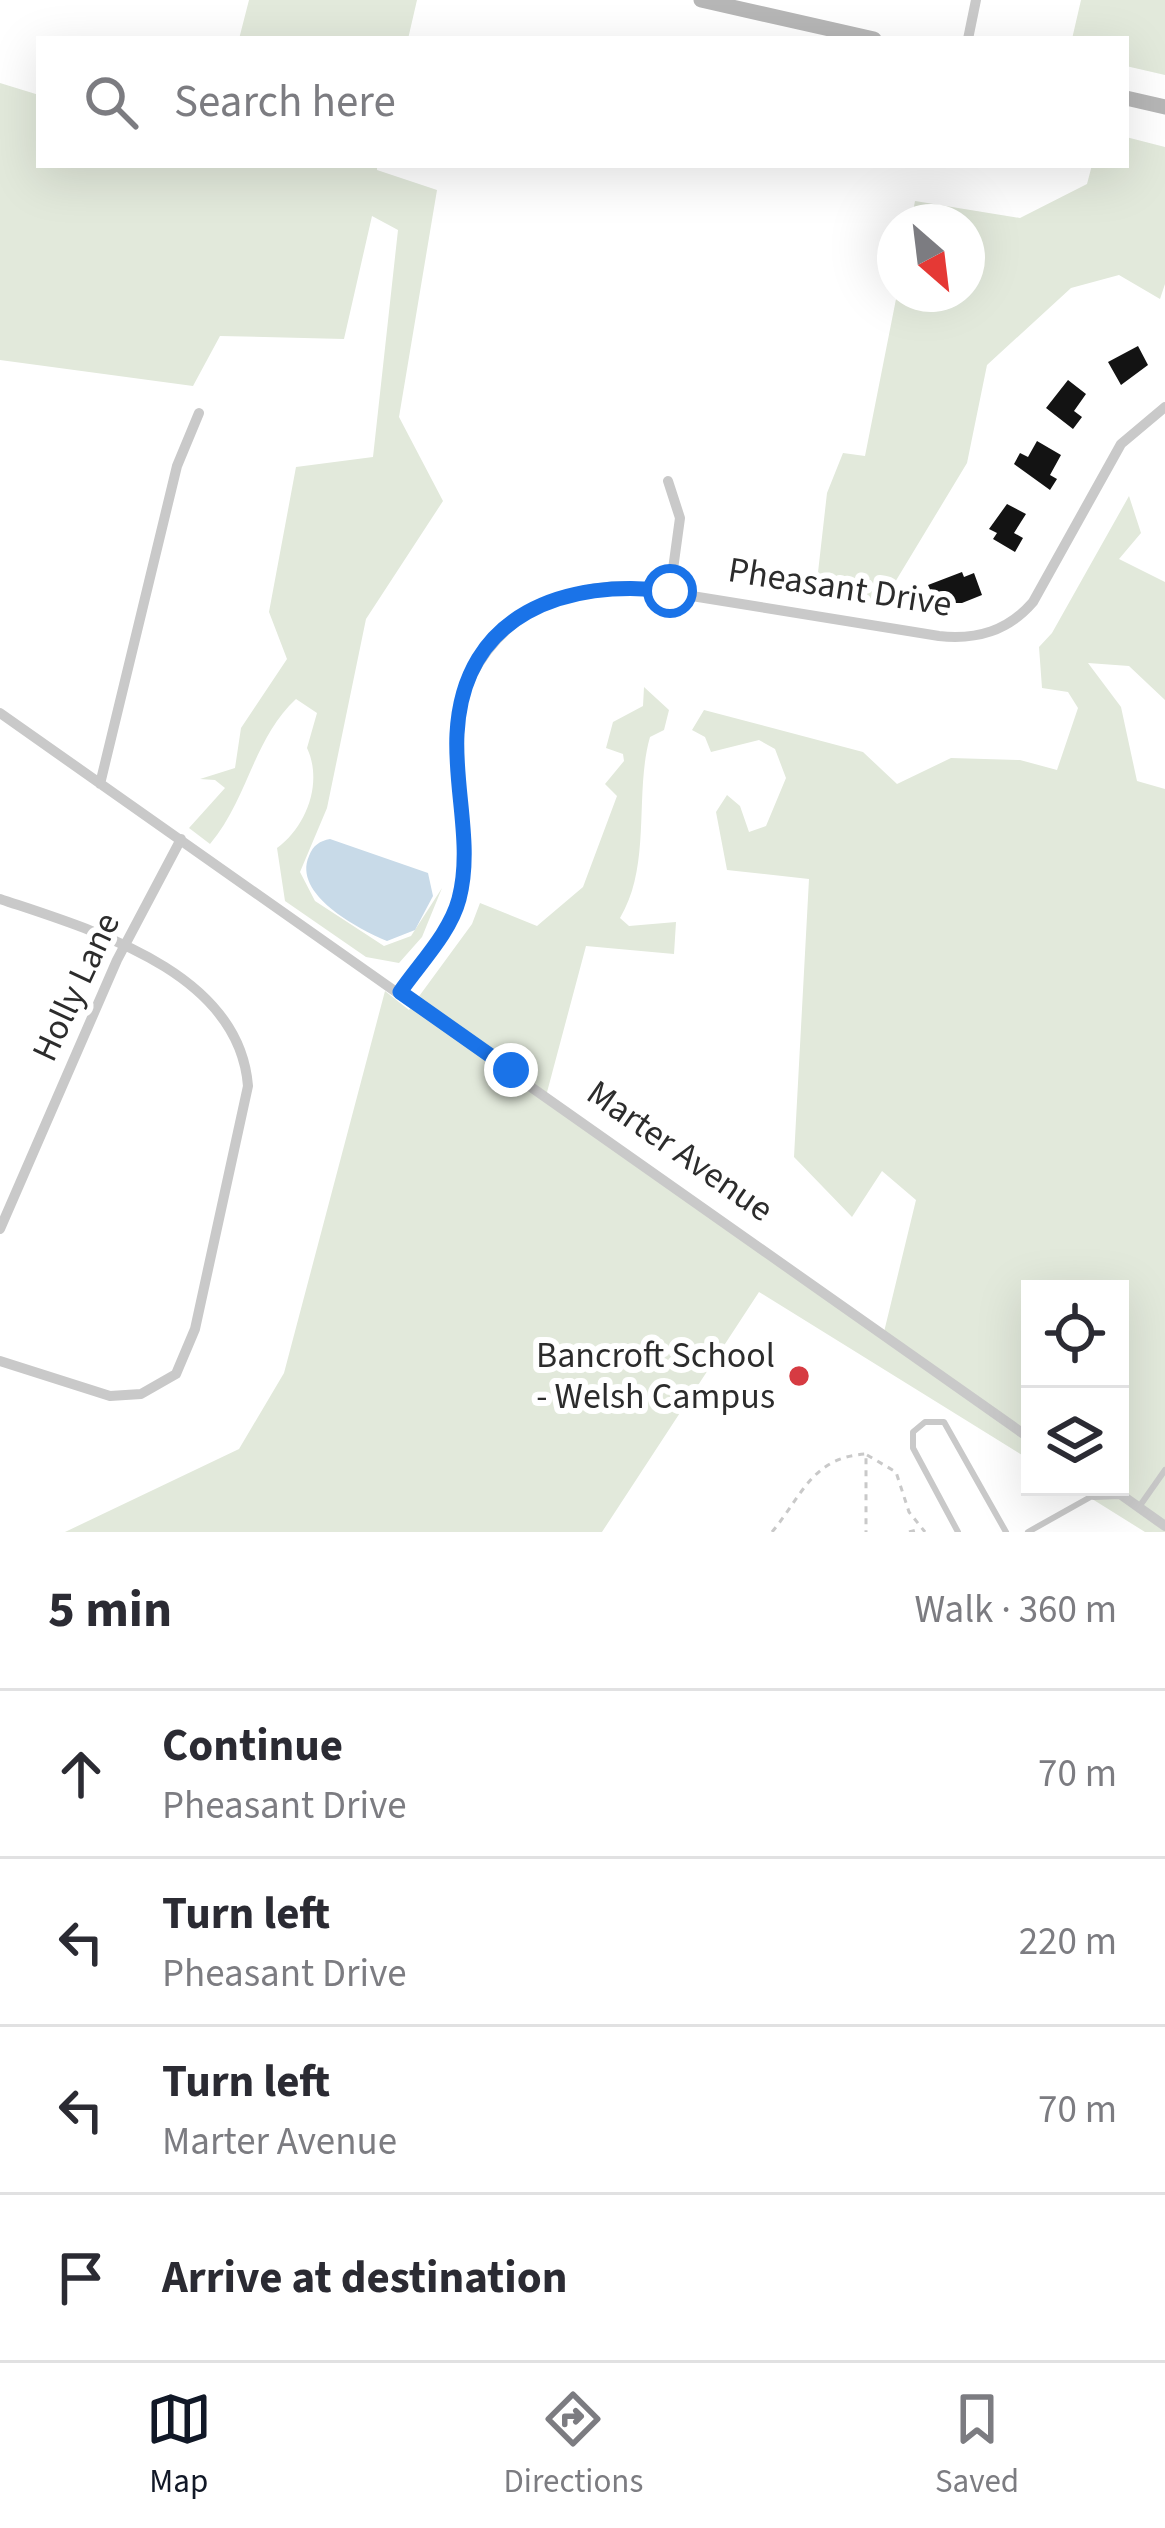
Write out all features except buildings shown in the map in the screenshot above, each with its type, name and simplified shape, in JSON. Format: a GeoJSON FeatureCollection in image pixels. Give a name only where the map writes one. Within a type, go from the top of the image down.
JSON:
{"type":"FeatureCollection","features":[{"type":"Feature","properties":{"kind":"main road"},"geometry":{"type":"LineString","coordinates":[[701,0],[861,36]]}},
{"type":"Feature","properties":{"kind":"main road"},"geometry":{"type":"LineString","coordinates":[[1129,99],[1165,107]]}},
{"type":"Feature","properties":{"kind":"street"},"geometry":{"type":"LineString","coordinates":[[969,36],[976,0]]}},
{"type":"Feature","properties":{"kind":"street","name":"Pheasant Drive"},"geometry":{"type":"LineString","coordinates":[[400,992],[459,898],[464,861],[457,734],[463,700],[484,653],[518,617],[578,590],[612,585],[940,636],[991,632],[1022,616],[1033,602],[1121,444],[1165,407]]}},
{"type":"Feature","properties":{"kind":"street"},"geometry":{"type":"LineString","coordinates":[[100,784],[178,466],[199,413]]}},
{"type":"Feature","properties":{"kind":"street"},"geometry":{"type":"LineString","coordinates":[[668,481],[680,518],[670,591]]}},
{"type":"Feature","properties":{"kind":"street","name":"Marter Avenue"},"geometry":{"type":"LineString","coordinates":[[0,712],[1021,1432]]}},
{"type":"Feature","properties":{"kind":"street","name":"Holly Lane"},"geometry":{"type":"LineString","coordinates":[[0,1229],[127,944],[181,839]]}},
{"type":"Feature","properties":{"kind":"street"},"geometry":{"type":"LineString","coordinates":[[0,899],[127,944],[217,1007],[235,1033],[247,1067],[246,1106],[196,1329],[176,1374],[141,1394],[110,1396],[0,1361]]}},
{"type":"Feature","properties":{"kind":"street"},"geometry":{"type":"LineString","coordinates":[[1123,1496],[1165,1526]]}},
{"type":"Feature","properties":{"kind":"lane"},"geometry":{"type":"LineString","coordinates":[[958,1532],[913,1448],[914,1432],[926,1421],[944,1422],[1006,1532]]}},
{"type":"Feature","properties":{"kind":"lane"},"geometry":{"type":"LineString","coordinates":[[1138,1507],[1165,1470]]}},
{"type":"Feature","properties":{"kind":"lane"},"geometry":{"type":"LineString","coordinates":[[1028,1532],[1092,1496]]}},
{"type":"Feature","properties":{"kind":"path"},"geometry":{"type":"LineString","coordinates":[[866,1454],[866,1532]]}},
{"type":"Feature","properties":{"kind":"path"},"geometry":{"type":"LineString","coordinates":[[772,1532],[814,1472],[839,1457],[866,1454],[896,1472],[909,1512],[923,1530],[909,1532]]}},
{"type":"Feature","properties":{"kind":"shaded area"},"geometry":{"type":"Polygon","coordinates":[[[249,0],[417,0],[409,36],[240,36],[249,0]]]}},
{"type":"Feature","properties":{"kind":"shaded area"},"geometry":{"type":"Polygon","coordinates":[[[1081,0],[1165,0],[1165,75],[1129,67],[1129,36],[1073,36],[1081,0]]]}},
{"type":"Feature","properties":{"kind":"shaded area"},"geometry":{"type":"Polygon","coordinates":[[[0,83],[36,94],[36,168],[377,168],[437,190],[399,417],[443,501],[366,619],[327,808],[300,872],[315,901],[384,946],[411,936],[442,888],[422,937],[399,963],[366,957],[285,901],[277,848],[297,828],[309,802],[313,775],[307,748],[317,713],[296,699],[270,732],[210,844],[189,828],[225,788],[215,780],[200,779],[235,768],[241,728],[287,659],[269,612],[296,467],[373,457],[398,230],[372,216],[344,339],[220,336],[193,386],[0,360],[0,83]]]}},
{"type":"Feature","properties":{"kind":"shaded area"},"geometry":{"type":"Polygon","coordinates":[[[1129,138],[1165,147],[1165,284],[1160,299],[1119,275],[1071,288],[987,365],[967,463],[880,607],[816,590],[827,493],[843,453],[865,456],[893,312],[985,312],[985,212],[1020,218],[1087,184],[1091,168],[1129,168],[1129,138]]]}},
{"type":"Feature","properties":{"kind":"shaded area"},"geometry":{"type":"Polygon","coordinates":[[[1129,496],[1141,533],[1119,559],[1165,582],[1165,700],[1129,666],[1088,663],[1121,707],[1137,781],[1165,789],[1165,1532],[1145,1532],[1087,1496],[1129,1496],[1129,1280],[1021,1280],[1021,1454],[759,1292],[602,1532],[65,1532],[239,1449],[284,1373],[385,991],[409,1010],[472,924],[480,903],[537,926],[583,887],[617,796],[605,784],[624,761],[623,754],[606,748],[613,722],[643,706],[644,687],[669,710],[664,730],[650,737],[636,875],[620,918],[629,926],[676,922],[674,954],[586,946],[546,1096],[884,1332],[916,1200],[882,1171],[852,1217],[794,1157],[809,879],[727,870],[716,812],[727,795],[740,806],[749,832],[766,826],[786,778],[775,749],[759,740],[711,752],[705,737],[692,730],[704,710],[863,752],[897,784],[951,758],[1020,760],[1057,770],[1078,708],[1068,692],[1042,688],[1039,647],[1052,633],[1129,496]]]}},
{"type":"Feature","properties":{"kind":"water"},"geometry":{"type":"Polygon","coordinates":[[[330,839],[428,873],[433,896],[415,930],[387,941],[345,919],[319,896],[306,870],[313,849],[330,839]]]}},
{"type":"Feature","properties":{"kind":"place","name":"Bancroft School - Welsh Campus"},"geometry":{"type":"Point","coordinates":[799,1376]}},
{"type":"Feature","properties":{"kind":"route"},"geometry":{"type":"LineString","coordinates":[[511,1070],[400,992],[454,912],[463,880],[457,734],[463,700],[484,653],[518,617],[539,605],[578,590],[612,585],[670,591]]}}]}
